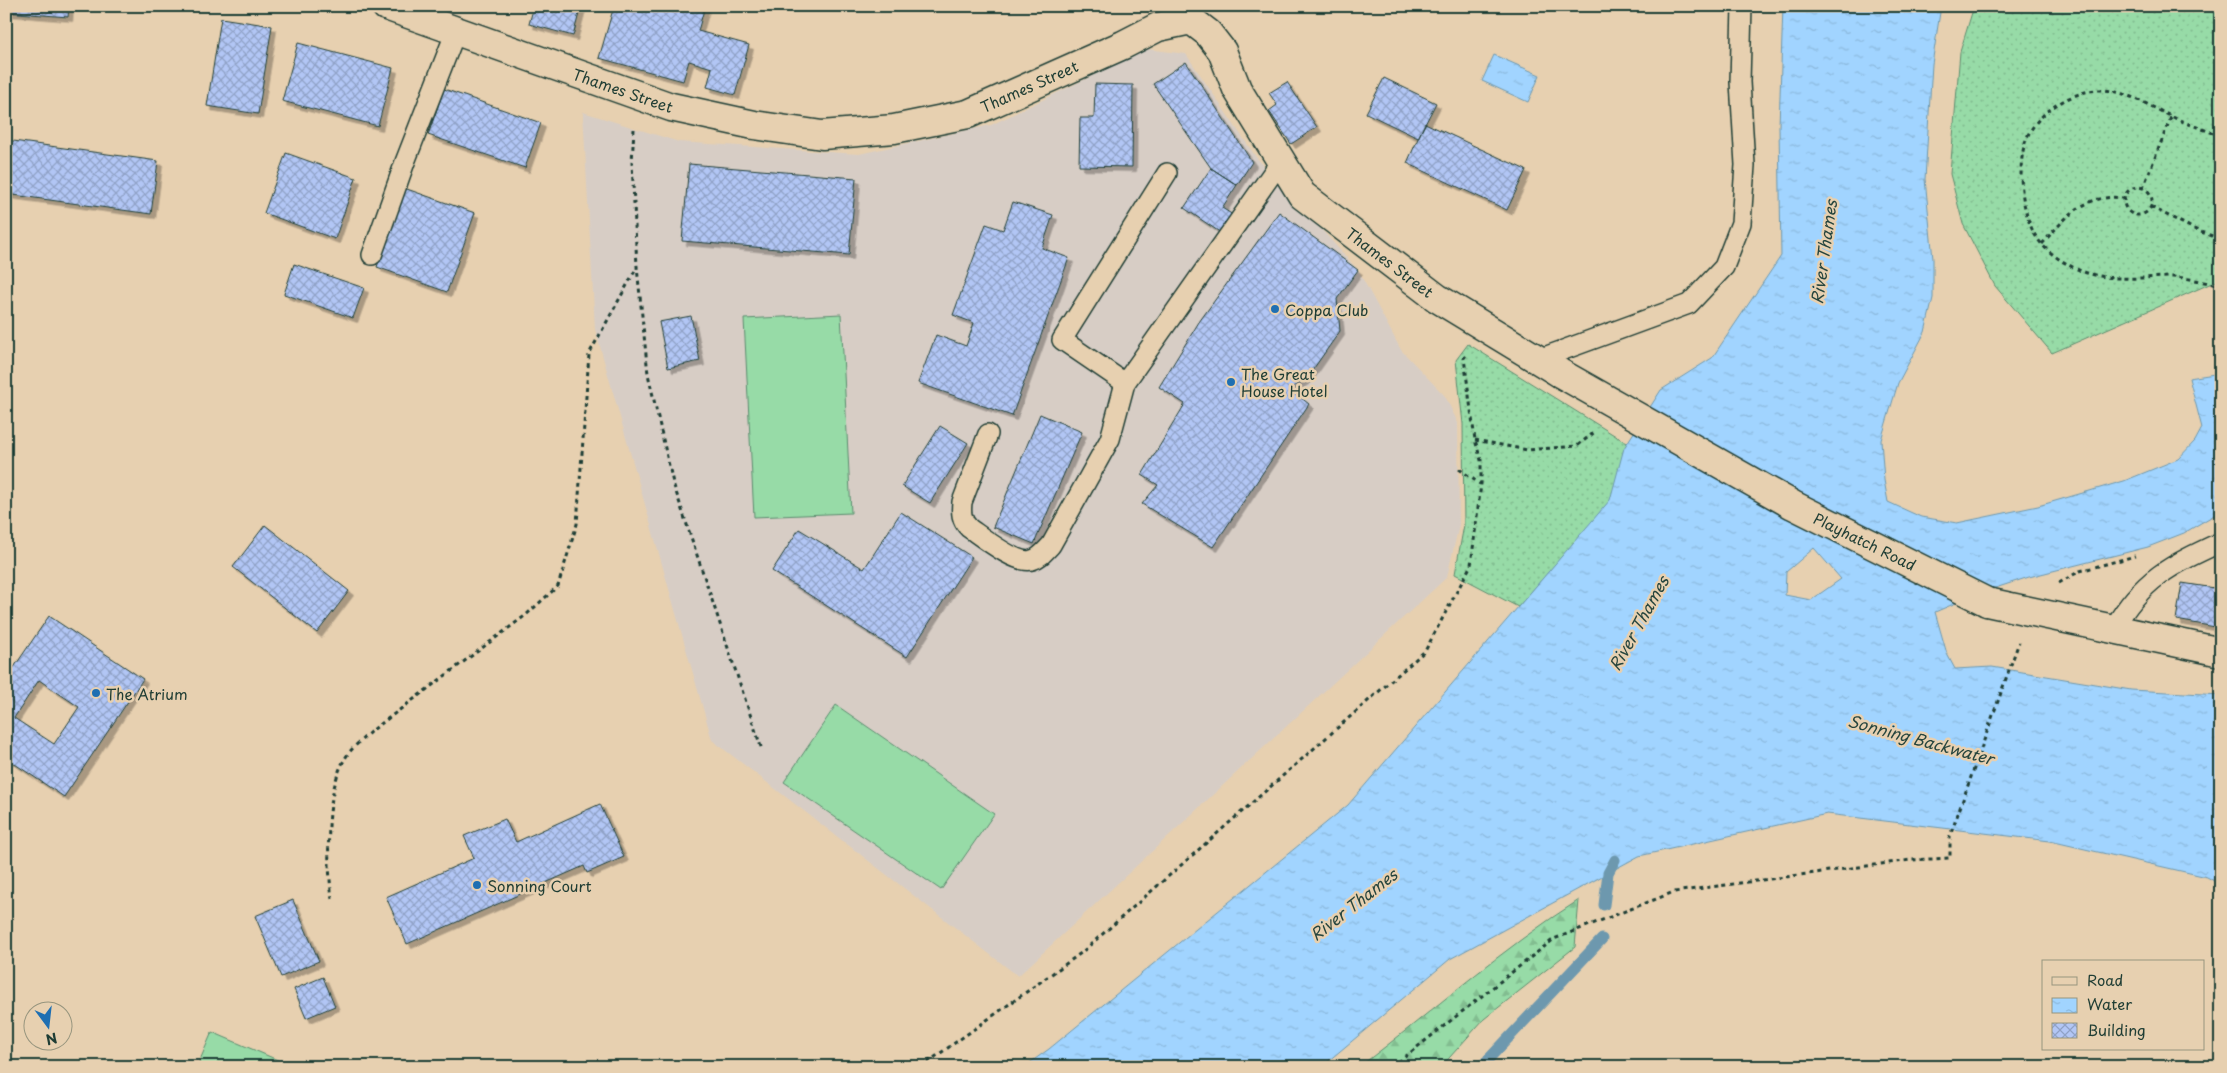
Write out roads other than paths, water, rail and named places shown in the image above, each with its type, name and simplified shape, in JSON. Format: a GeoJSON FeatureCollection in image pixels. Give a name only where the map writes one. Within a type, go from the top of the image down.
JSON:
{"type":"FeatureCollection","features":[{"type":"Feature","properties":{"kind":"main road","name":"Thames Street"},"geometry":{"type":"LineString","coordinates":[[386,6],[671,107],[754,125],[822,135],[894,129],[968,114],[1123,45],[1158,27],[1193,13],[1222,51],[1237,89],[1302,195],[1422,287],[1536,360]]}},
{"type":"Feature","properties":{"kind":"main road","name":"Playhatch Road"},"geometry":{"type":"LineString","coordinates":[[1536,360],[1793,505],[1987,602],[2221,652]]}},
{"type":"Feature","properties":{"kind":"lane"},"geometry":{"type":"LineString","coordinates":[[1536,360],[1689,304],[1724,267],[1741,223],[1745,165],[1740,82],[1742,6]]}},
{"type":"Feature","properties":{"kind":"lane"},"geometry":{"type":"LineString","coordinates":[[372,255],[405,162],[456,32]]}},
{"type":"Feature","properties":{"kind":"lane"},"geometry":{"type":"LineString","coordinates":[[988,434],[962,502],[963,523],[1019,560],[1030,561],[1040,556],[1051,545],[1110,439],[1125,383],[1282,161]]}},
{"type":"Feature","properties":{"kind":"lane"},"geometry":{"type":"LineString","coordinates":[[1125,383],[1062,340],[1167,173]]}},
{"type":"Feature","properties":{"kind":"lane"},"geometry":{"type":"LineString","coordinates":[[2114,628],[2127,605],[2148,583],[2180,561],[2221,542]]}},
{"type":"Feature","properties":{"kind":"water"},"geometry":{"type":"Polygon","coordinates":[[[1783,6],[1941,6],[1932,64],[1925,179],[1933,259],[1933,298],[1925,332],[1898,383],[1881,440],[1884,480],[1888,502],[1921,517],[1957,523],[2038,506],[2124,481],[2178,459],[2195,441],[2202,428],[2189,378],[2221,373],[2221,511],[2184,533],[2148,547],[2029,577],[1977,594],[1935,612],[1947,654],[1955,669],[1992,667],[2131,690],[2221,695],[2221,885],[2207,877],[2050,841],[1827,814],[1639,856],[1450,959],[1321,1067],[1024,1067],[1049,1049],[1348,805],[1610,500],[1624,448],[1661,390],[1712,358],[1781,256],[1779,126],[1783,6]],[[1814,548],[1786,572],[1785,595],[1811,600],[1841,579],[1814,548]]]}},
{"type":"Feature","properties":{"kind":"water"},"geometry":{"type":"Polygon","coordinates":[[[1494,55],[1540,75],[1528,102],[1482,81],[1494,55]]]}},
{"type":"Feature","properties":{"kind":"waterway"},"geometry":{"type":"LineString","coordinates":[[1604,905],[1608,873],[1615,860]]}},
{"type":"Feature","properties":{"kind":"waterway"},"geometry":{"type":"LineString","coordinates":[[1481,1067],[1602,939]]}},
{"type":"Feature","properties":{"kind":"place","name":"Coppa Club"},"geometry":{"type":"Point","coordinates":[1275,309]}},
{"type":"Feature","properties":{"kind":"place","name":"The Great House Hotel"},"geometry":{"type":"Point","coordinates":[1231,382]}},
{"type":"Feature","properties":{"kind":"place","name":"The Atrium"},"geometry":{"type":"Point","coordinates":[96,693]}},
{"type":"Feature","properties":{"kind":"place","name":"Sonning Court"},"geometry":{"type":"Point","coordinates":[477,885]}},
{"type":"Feature","properties":{"kind":"water label","name":"River Thames"},"geometry":{"type":"Point","coordinates":[1823,252]}},
{"type":"Feature","properties":{"kind":"water label","name":"River Thames"},"geometry":{"type":"Point","coordinates":[1638,623]}},
{"type":"Feature","properties":{"kind":"water label","name":"Sonning Backwater"},"geometry":{"type":"Point","coordinates":[1921,739]}},
{"type":"Feature","properties":{"kind":"water label","name":"River Thames"},"geometry":{"type":"Point","coordinates":[1353,904]}}]}
